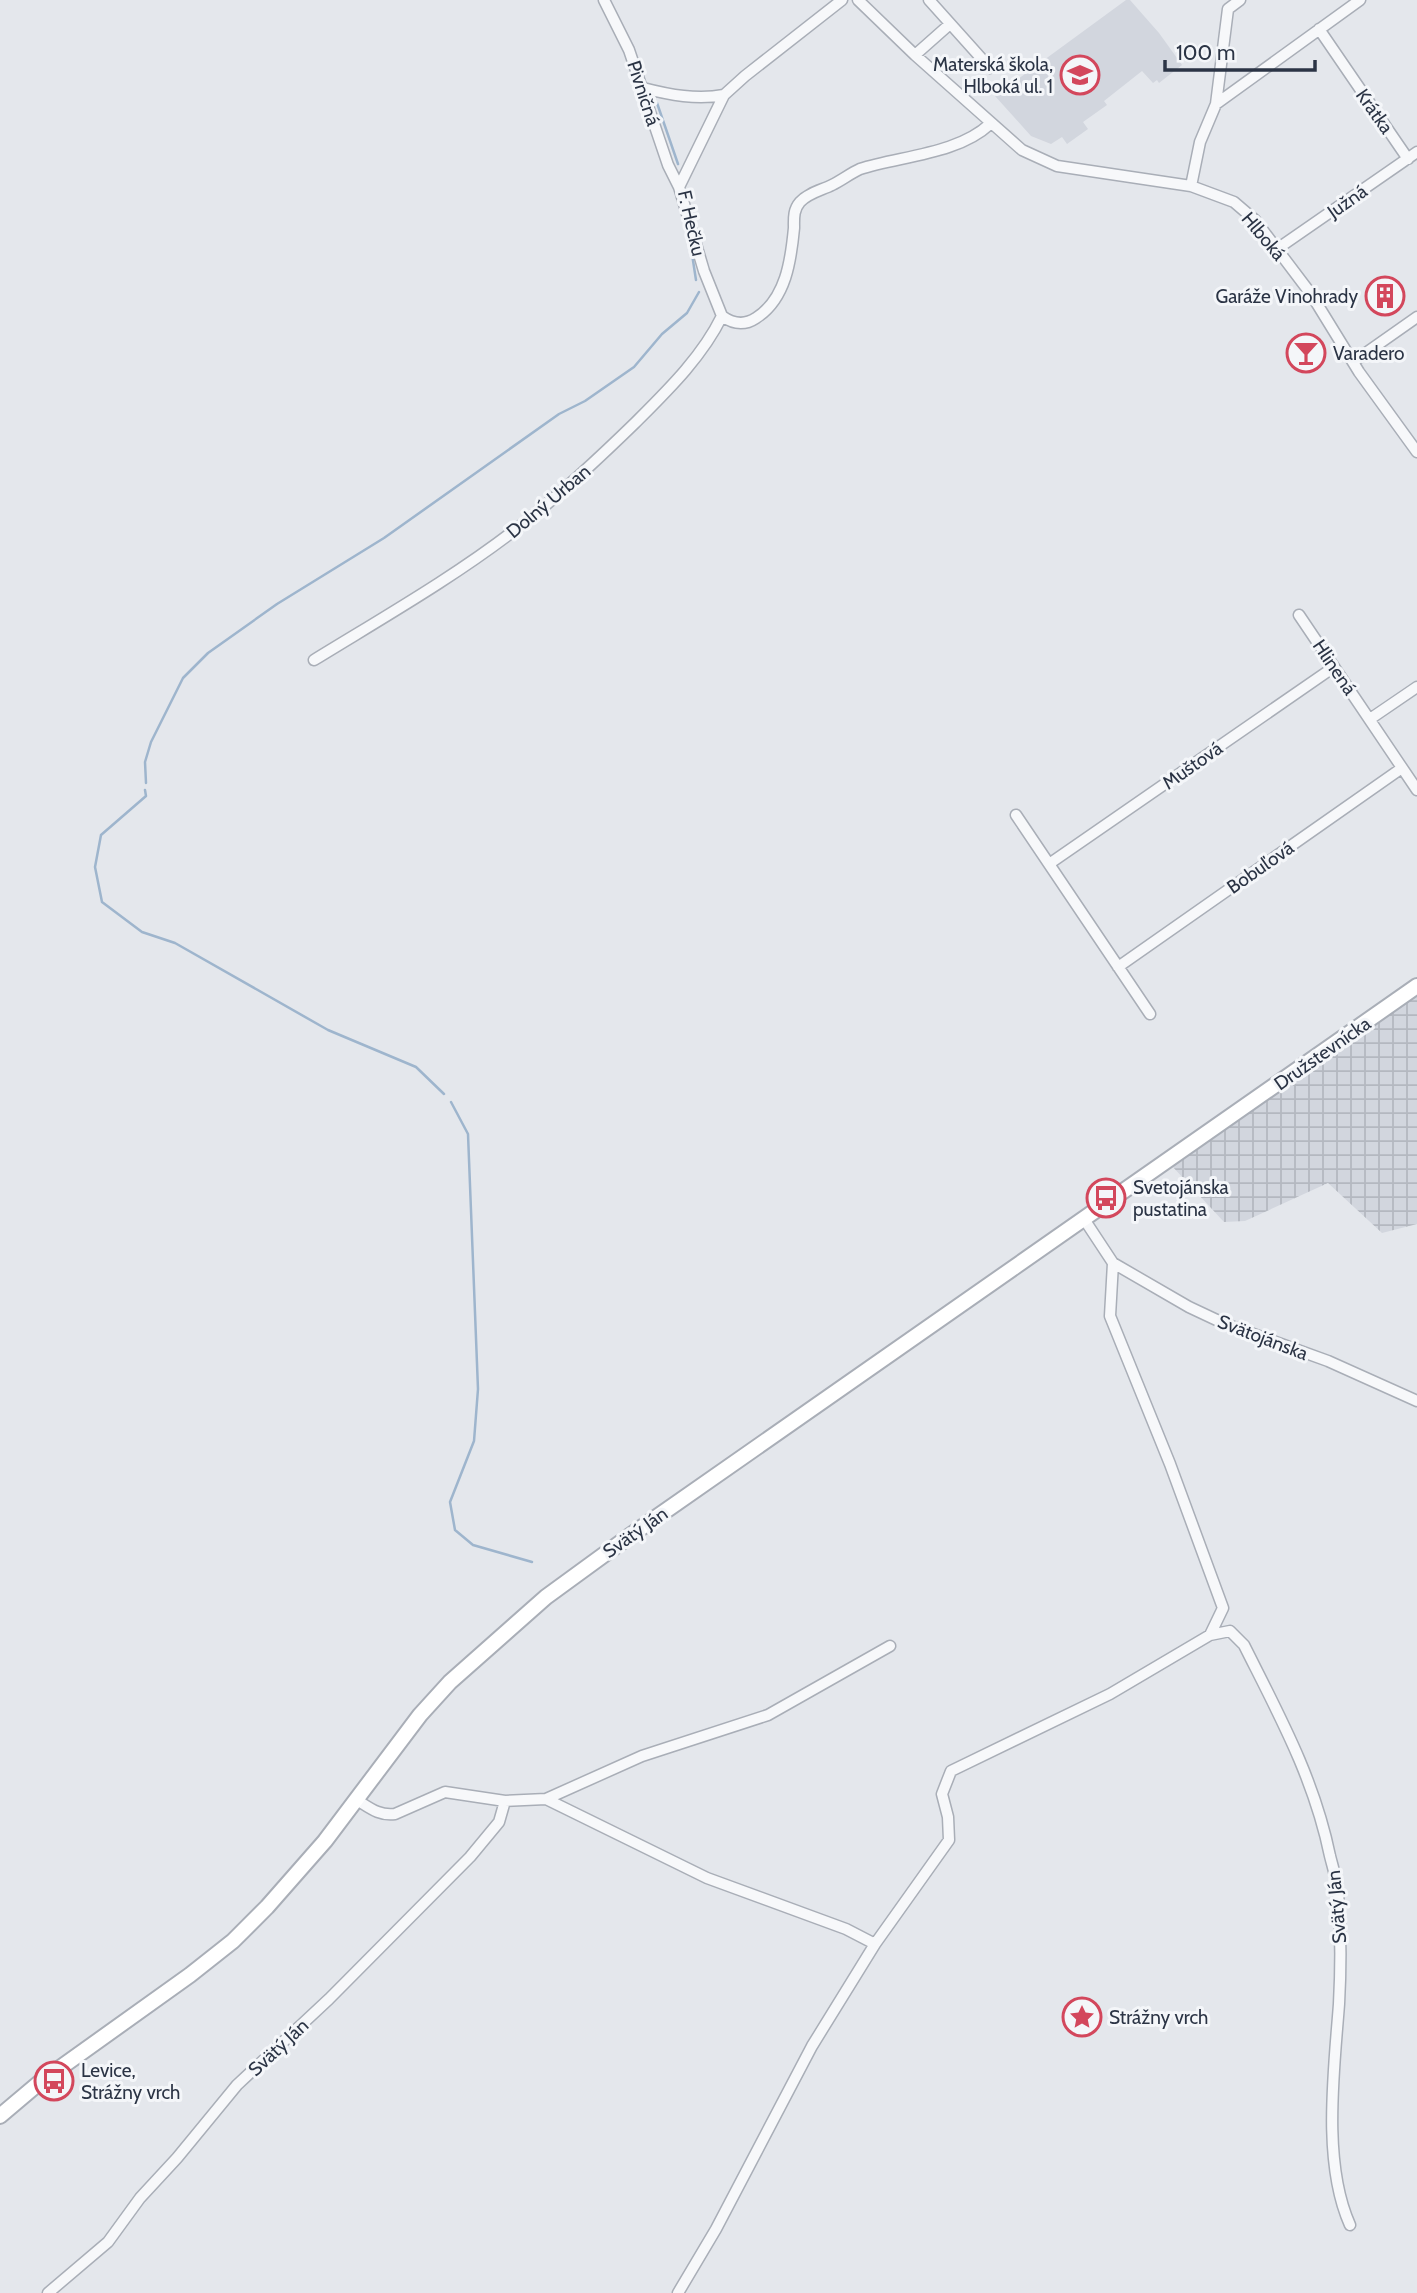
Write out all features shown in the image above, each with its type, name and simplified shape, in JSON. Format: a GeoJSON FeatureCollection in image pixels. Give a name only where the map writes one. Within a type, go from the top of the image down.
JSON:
{"type":"FeatureCollection","features":[{"type":"Feature","properties":{"kind":"main road","name":"Družstevnícka"},"geometry":{"type":"LineString","coordinates":[[1227,1119],[1417,986]]}},
{"type":"Feature","properties":{"kind":"main road","name":"Svätý Ján"},"geometry":{"type":"LineString","coordinates":[[0,2116],[39,2083],[233,1941],[282,1891],[358,1800],[397,1745],[436,1697],[490,1645],[546,1597],[1227,1119]]}},
{"type":"Feature","properties":{"kind":"street","name":"Pivničná"},"geometry":{"type":"LineString","coordinates":[[604,0],[629,50],[668,165],[679,187]]}},
{"type":"Feature","properties":{"kind":"street","name":"F. Hečku"},"geometry":{"type":"LineString","coordinates":[[722,316],[704,271],[679,187],[724,94],[842,0]]}},
{"type":"Feature","properties":{"kind":"street","name":"Hlboká"},"geometry":{"type":"LineString","coordinates":[[858,0],[990,124],[1022,150],[1057,166],[1191,186],[1234,202],[1255,220],[1277,249],[1417,452]]}},
{"type":"Feature","properties":{"kind":"street"},"geometry":{"type":"LineString","coordinates":[[929,0],[990,68]]}},
{"type":"Feature","properties":{"kind":"street"},"geometry":{"type":"LineString","coordinates":[[1191,186],[1200,142],[1216,104],[1228,9],[1240,0]]}},
{"type":"Feature","properties":{"kind":"street"},"geometry":{"type":"LineString","coordinates":[[1216,104],[1360,0]]}},
{"type":"Feature","properties":{"kind":"street"},"geometry":{"type":"LineString","coordinates":[[915,55],[950,24]]}},
{"type":"Feature","properties":{"kind":"street","name":"Krátka"},"geometry":{"type":"LineString","coordinates":[[1318,29],[1413,155]]}},
{"type":"Feature","properties":{"kind":"street"},"geometry":{"type":"LineString","coordinates":[[643,88],[694,97],[724,94]]}},
{"type":"Feature","properties":{"kind":"street"},"geometry":{"type":"LineString","coordinates":[[722,316],[728,321],[746,323],[765,311],[789,270],[795,210],[804,198],[858,170],[975,137],[990,124]]}},
{"type":"Feature","properties":{"kind":"street","name":"Južná"},"geometry":{"type":"LineString","coordinates":[[1277,249],[1413,155]]}},
{"type":"Feature","properties":{"kind":"street","name":"Dolný Urban"},"geometry":{"type":"LineString","coordinates":[[314,660],[458,569],[518,528],[567,488],[674,383],[694,360],[722,316]]}},
{"type":"Feature","properties":{"kind":"street"},"geometry":{"type":"LineString","coordinates":[[1353,362],[1417,317]]}},
{"type":"Feature","properties":{"kind":"street","name":"Hlinená"},"geometry":{"type":"LineString","coordinates":[[1300,615],[1417,790]]}},
{"type":"Feature","properties":{"kind":"street","name":"Muštová"},"geometry":{"type":"LineString","coordinates":[[1049,864],[1334,667]]}},
{"type":"Feature","properties":{"kind":"street"},"geometry":{"type":"LineString","coordinates":[[1370,719],[1417,687]]}},
{"type":"Feature","properties":{"kind":"street","name":"Bobuľová"},"geometry":{"type":"LineString","coordinates":[[1118,967],[1402,768]]}},
{"type":"Feature","properties":{"kind":"street"},"geometry":{"type":"LineString","coordinates":[[1016,815],[1150,1014]]}},
{"type":"Feature","properties":{"kind":"street"},"geometry":{"type":"LineString","coordinates":[[678,2293],[716,2229],[812,2046],[875,1944],[949,1840],[948,1816],[942,1794],[951,1771],[1110,1694],[1210,1635],[1223,1608],[1170,1464],[1110,1316],[1113,1264],[1084,1219]]}},
{"type":"Feature","properties":{"kind":"street","name":"Svätojánska"},"geometry":{"type":"LineString","coordinates":[[1113,1264],[1223,1323],[1328,1361],[1417,1401]]}},
{"type":"Feature","properties":{"kind":"street","name":"Svätý Ján"},"geometry":{"type":"LineString","coordinates":[[1210,1635],[1230,1631],[1244,1645],[1306,1772],[1325,1830],[1338,1889],[1341,1951],[1333,2125],[1336,2187],[1350,2225]]}},
{"type":"Feature","properties":{"kind":"street"},"geometry":{"type":"LineString","coordinates":[[358,1800],[375,1812],[395,1815],[445,1792],[505,1801],[546,1799],[642,1756],[768,1715],[890,1646]]}},
{"type":"Feature","properties":{"kind":"street"},"geometry":{"type":"LineString","coordinates":[[546,1799],[707,1878],[846,1929],[875,1944]]}},
{"type":"Feature","properties":{"kind":"street","name":"Svätý Ján"},"geometry":{"type":"LineString","coordinates":[[48,2293],[108,2242],[140,2199],[237,2085],[329,1999],[470,1857],[499,1822],[505,1801]]}},
{"type":"Feature","properties":{"kind":"shaded area","name":"Materská škola, Hlboká ul. 1"},"geometry":{"type":"Polygon","coordinates":[[[1126,0],[1130,0],[1159,33],[1182,65],[1159,83],[1157,80],[1153,83],[1142,71],[1104,101],[1107,105],[1083,122],[1088,129],[1067,144],[1062,137],[1051,144],[1031,136],[995,96],[1126,0]]]}},
{"type":"Feature","properties":{"kind":"shaded area"},"geometry":{"type":"Polygon","coordinates":[[[1417,993],[1417,1224],[1382,1233],[1328,1183],[1245,1221],[1224,1222],[1171,1165],[1417,993]]]}},
{"type":"Feature","properties":{"kind":"waterway"},"geometry":{"type":"LineString","coordinates":[[657,103],[678,164]]}},
{"type":"Feature","properties":{"kind":"waterway"},"geometry":{"type":"LineString","coordinates":[[690,241],[696,280]]}},
{"type":"Feature","properties":{"kind":"waterway"},"geometry":{"type":"LineString","coordinates":[[146,783],[145,762],[151,742],[183,678],[208,653],[277,604],[384,538],[559,414],[585,401],[634,367],[662,334],[687,313],[699,292]]}},
{"type":"Feature","properties":{"kind":"waterway"},"geometry":{"type":"LineString","coordinates":[[145,790],[146,796],[101,835],[95,867],[102,902],[142,932],[175,943],[328,1030],[416,1067],[444,1094]]}},
{"type":"Feature","properties":{"kind":"waterway"},"geometry":{"type":"LineString","coordinates":[[451,1102],[468,1134],[478,1389],[474,1441],[450,1502],[455,1530],[473,1545],[532,1562]]}},
{"type":"Feature","properties":{"kind":"place","name":"Materská škola, Hlboká ul. 1"},"geometry":{"type":"Point","coordinates":[1080,75]}},
{"type":"Feature","properties":{"kind":"place","name":"Garáže Vinohrady"},"geometry":{"type":"Point","coordinates":[1385,296]}},
{"type":"Feature","properties":{"kind":"place","name":"Varadero"},"geometry":{"type":"Point","coordinates":[1306,353]}},
{"type":"Feature","properties":{"kind":"place","name":"Svetojánska pustatina"},"geometry":{"type":"Point","coordinates":[1106,1198]}},
{"type":"Feature","properties":{"kind":"place","name":"Strážny vrch"},"geometry":{"type":"Point","coordinates":[1082,2017]}},
{"type":"Feature","properties":{"kind":"place","name":"Levice, Strážny vrch"},"geometry":{"type":"Point","coordinates":[54,2081]}}]}
